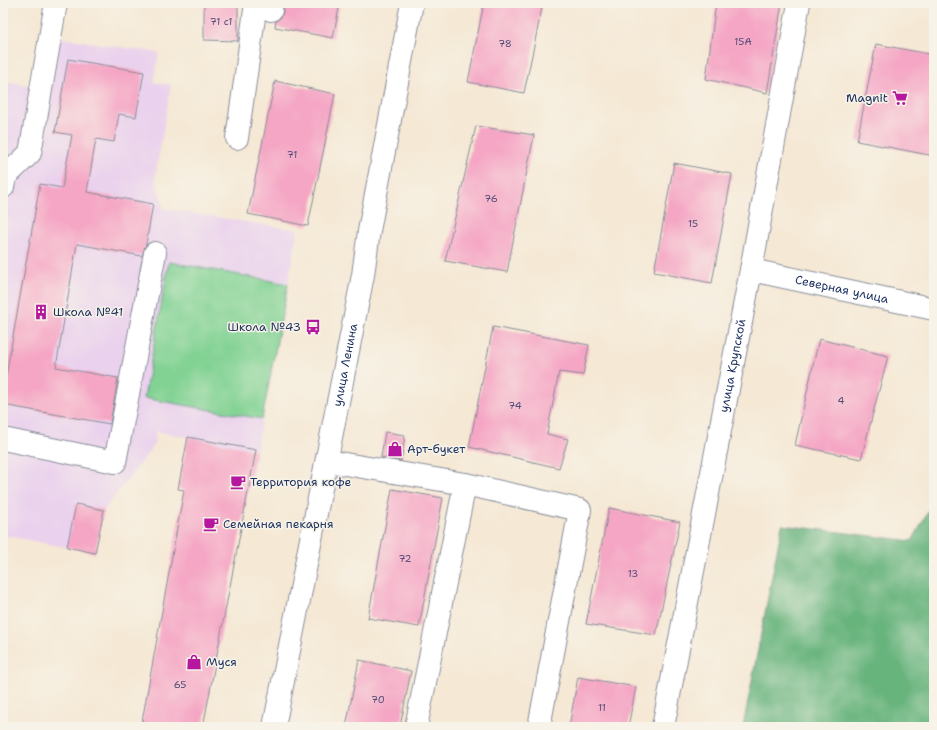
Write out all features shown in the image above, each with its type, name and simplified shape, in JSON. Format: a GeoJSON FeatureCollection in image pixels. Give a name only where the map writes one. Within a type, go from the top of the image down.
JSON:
{"type":"FeatureCollection","features":[{"type":"Feature","properties":{"kind":"street"},"geometry":{"type":"LineString","coordinates":[[3,187],[5,177],[30,153],[56,3]]}},
{"type":"Feature","properties":{"kind":"street","name":"улица Ленина"},"geometry":{"type":"LineString","coordinates":[[274,727],[363,275],[369,231],[412,3]]}},
{"type":"Feature","properties":{"kind":"street","name":"улица Крупской"},"geometry":{"type":"LineString","coordinates":[[663,727],[751,270],[799,3]]}},
{"type":"Feature","properties":{"kind":"street"},"geometry":{"type":"LineString","coordinates":[[237,138],[266,6]]}},
{"type":"Feature","properties":{"kind":"street"},"geometry":{"type":"LineString","coordinates":[[3,439],[114,462],[155,253]]}},
{"type":"Feature","properties":{"kind":"street","name":"Северная улица"},"geometry":{"type":"LineString","coordinates":[[751,270],[934,309]]}},
{"type":"Feature","properties":{"kind":"street"},"geometry":{"type":"LineString","coordinates":[[326,461],[465,484],[580,510],[539,727]]}},
{"type":"Feature","properties":{"kind":"street"},"geometry":{"type":"LineString","coordinates":[[416,727],[465,484]]}},
{"type":"Feature","properties":{"kind":"shaded area"},"geometry":{"type":"Polygon","coordinates":[[[43,35],[159,53],[154,82],[171,85],[155,178],[164,209],[298,230],[256,450],[156,431],[154,445],[104,510],[95,553],[3,535],[3,81],[35,86],[43,35]]]}},
{"type":"Feature","properties":{"kind":"green space"},"geometry":{"type":"Polygon","coordinates":[[[169,262],[288,284],[262,419],[144,398],[169,262]]]}},
{"type":"Feature","properties":{"kind":"green space"},"geometry":{"type":"Polygon","coordinates":[[[934,501],[934,727],[743,727],[782,525],[912,541],[934,501]]]}},
{"type":"Feature","properties":{"kind":"building"},"geometry":{"type":"Polygon","coordinates":[[[204,3],[238,3],[238,41],[204,40],[204,3]]]}},
{"type":"Feature","properties":{"kind":"building"},"geometry":{"type":"Polygon","coordinates":[[[284,3],[340,3],[333,38],[275,27],[276,21],[281,17],[283,12],[284,3]]]}},
{"type":"Feature","properties":{"kind":"building"},"geometry":{"type":"Polygon","coordinates":[[[484,3],[543,3],[524,93],[468,82],[484,3]]]}},
{"type":"Feature","properties":{"kind":"building"},"geometry":{"type":"Polygon","coordinates":[[[716,3],[782,3],[767,93],[706,79],[716,3]]]}},
{"type":"Feature","properties":{"kind":"building","name":"Magnit"},"geometry":{"type":"Polygon","coordinates":[[[876,44],[934,55],[934,156],[857,141],[876,44]]]}},
{"type":"Feature","properties":{"kind":"building","name":"Школа №41"},"geometry":{"type":"Polygon","coordinates":[[[68,59],[144,72],[136,117],[119,114],[114,142],[96,139],[87,192],[153,204],[146,244],[142,256],[77,244],[56,367],[118,378],[110,424],[3,405],[3,393],[40,184],[62,188],[72,135],[55,132],[68,59]]]}},
{"type":"Feature","properties":{"kind":"building"},"geometry":{"type":"Polygon","coordinates":[[[275,81],[335,94],[308,226],[248,214],[275,81]]]}},
{"type":"Feature","properties":{"kind":"building"},"geometry":{"type":"Polygon","coordinates":[[[476,126],[534,135],[507,272],[445,261],[476,126]]]}},
{"type":"Feature","properties":{"kind":"building"},"geometry":{"type":"Polygon","coordinates":[[[674,163],[732,174],[712,283],[654,272],[674,163]]]}},
{"type":"Feature","properties":{"kind":"building"},"geometry":{"type":"Polygon","coordinates":[[[493,327],[589,345],[583,375],[559,372],[547,434],[568,439],[559,468],[469,447],[493,327]]]}},
{"type":"Feature","properties":{"kind":"building"},"geometry":{"type":"Polygon","coordinates":[[[819,339],[888,356],[861,459],[795,445],[819,339]]]}},
{"type":"Feature","properties":{"kind":"building"},"geometry":{"type":"Polygon","coordinates":[[[385,432],[405,435],[401,461],[381,457],[385,432]]]}},
{"type":"Feature","properties":{"kind":"building"},"geometry":{"type":"Polygon","coordinates":[[[188,437],[256,450],[203,727],[141,727],[184,490],[178,489],[188,437]]]}},
{"type":"Feature","properties":{"kind":"building"},"geometry":{"type":"Polygon","coordinates":[[[392,489],[443,498],[419,627],[368,618],[392,489]]]}},
{"type":"Feature","properties":{"kind":"building"},"geometry":{"type":"Polygon","coordinates":[[[76,504],[104,510],[95,553],[67,547],[76,504]]]}},
{"type":"Feature","properties":{"kind":"building"},"geometry":{"type":"Polygon","coordinates":[[[609,508],[680,522],[656,635],[586,624],[609,508]]]}},
{"type":"Feature","properties":{"kind":"building"},"geometry":{"type":"Polygon","coordinates":[[[359,660],[411,671],[400,727],[346,727],[359,660]]]}},
{"type":"Feature","properties":{"kind":"building"},"geometry":{"type":"Polygon","coordinates":[[[578,677],[636,687],[628,727],[569,727],[578,677]]]}},
{"type":"Feature","properties":{"kind":"place","name":"Magnit"},"geometry":{"type":"Point","coordinates":[900,98]}},
{"type":"Feature","properties":{"kind":"place","name":"Школа №41"},"geometry":{"type":"Point","coordinates":[41,312]}},
{"type":"Feature","properties":{"kind":"place","name":"Школа №43"},"geometry":{"type":"Point","coordinates":[313,327]}},
{"type":"Feature","properties":{"kind":"place","name":"Арт-букет"},"geometry":{"type":"Point","coordinates":[395,449]}},
{"type":"Feature","properties":{"kind":"place","name":"Территория кофе"},"geometry":{"type":"Point","coordinates":[238,482]}},
{"type":"Feature","properties":{"kind":"place","name":"Семейная пекарня"},"geometry":{"type":"Point","coordinates":[211,524]}},
{"type":"Feature","properties":{"kind":"place","name":"Муся"},"geometry":{"type":"Point","coordinates":[194,662]}}]}
